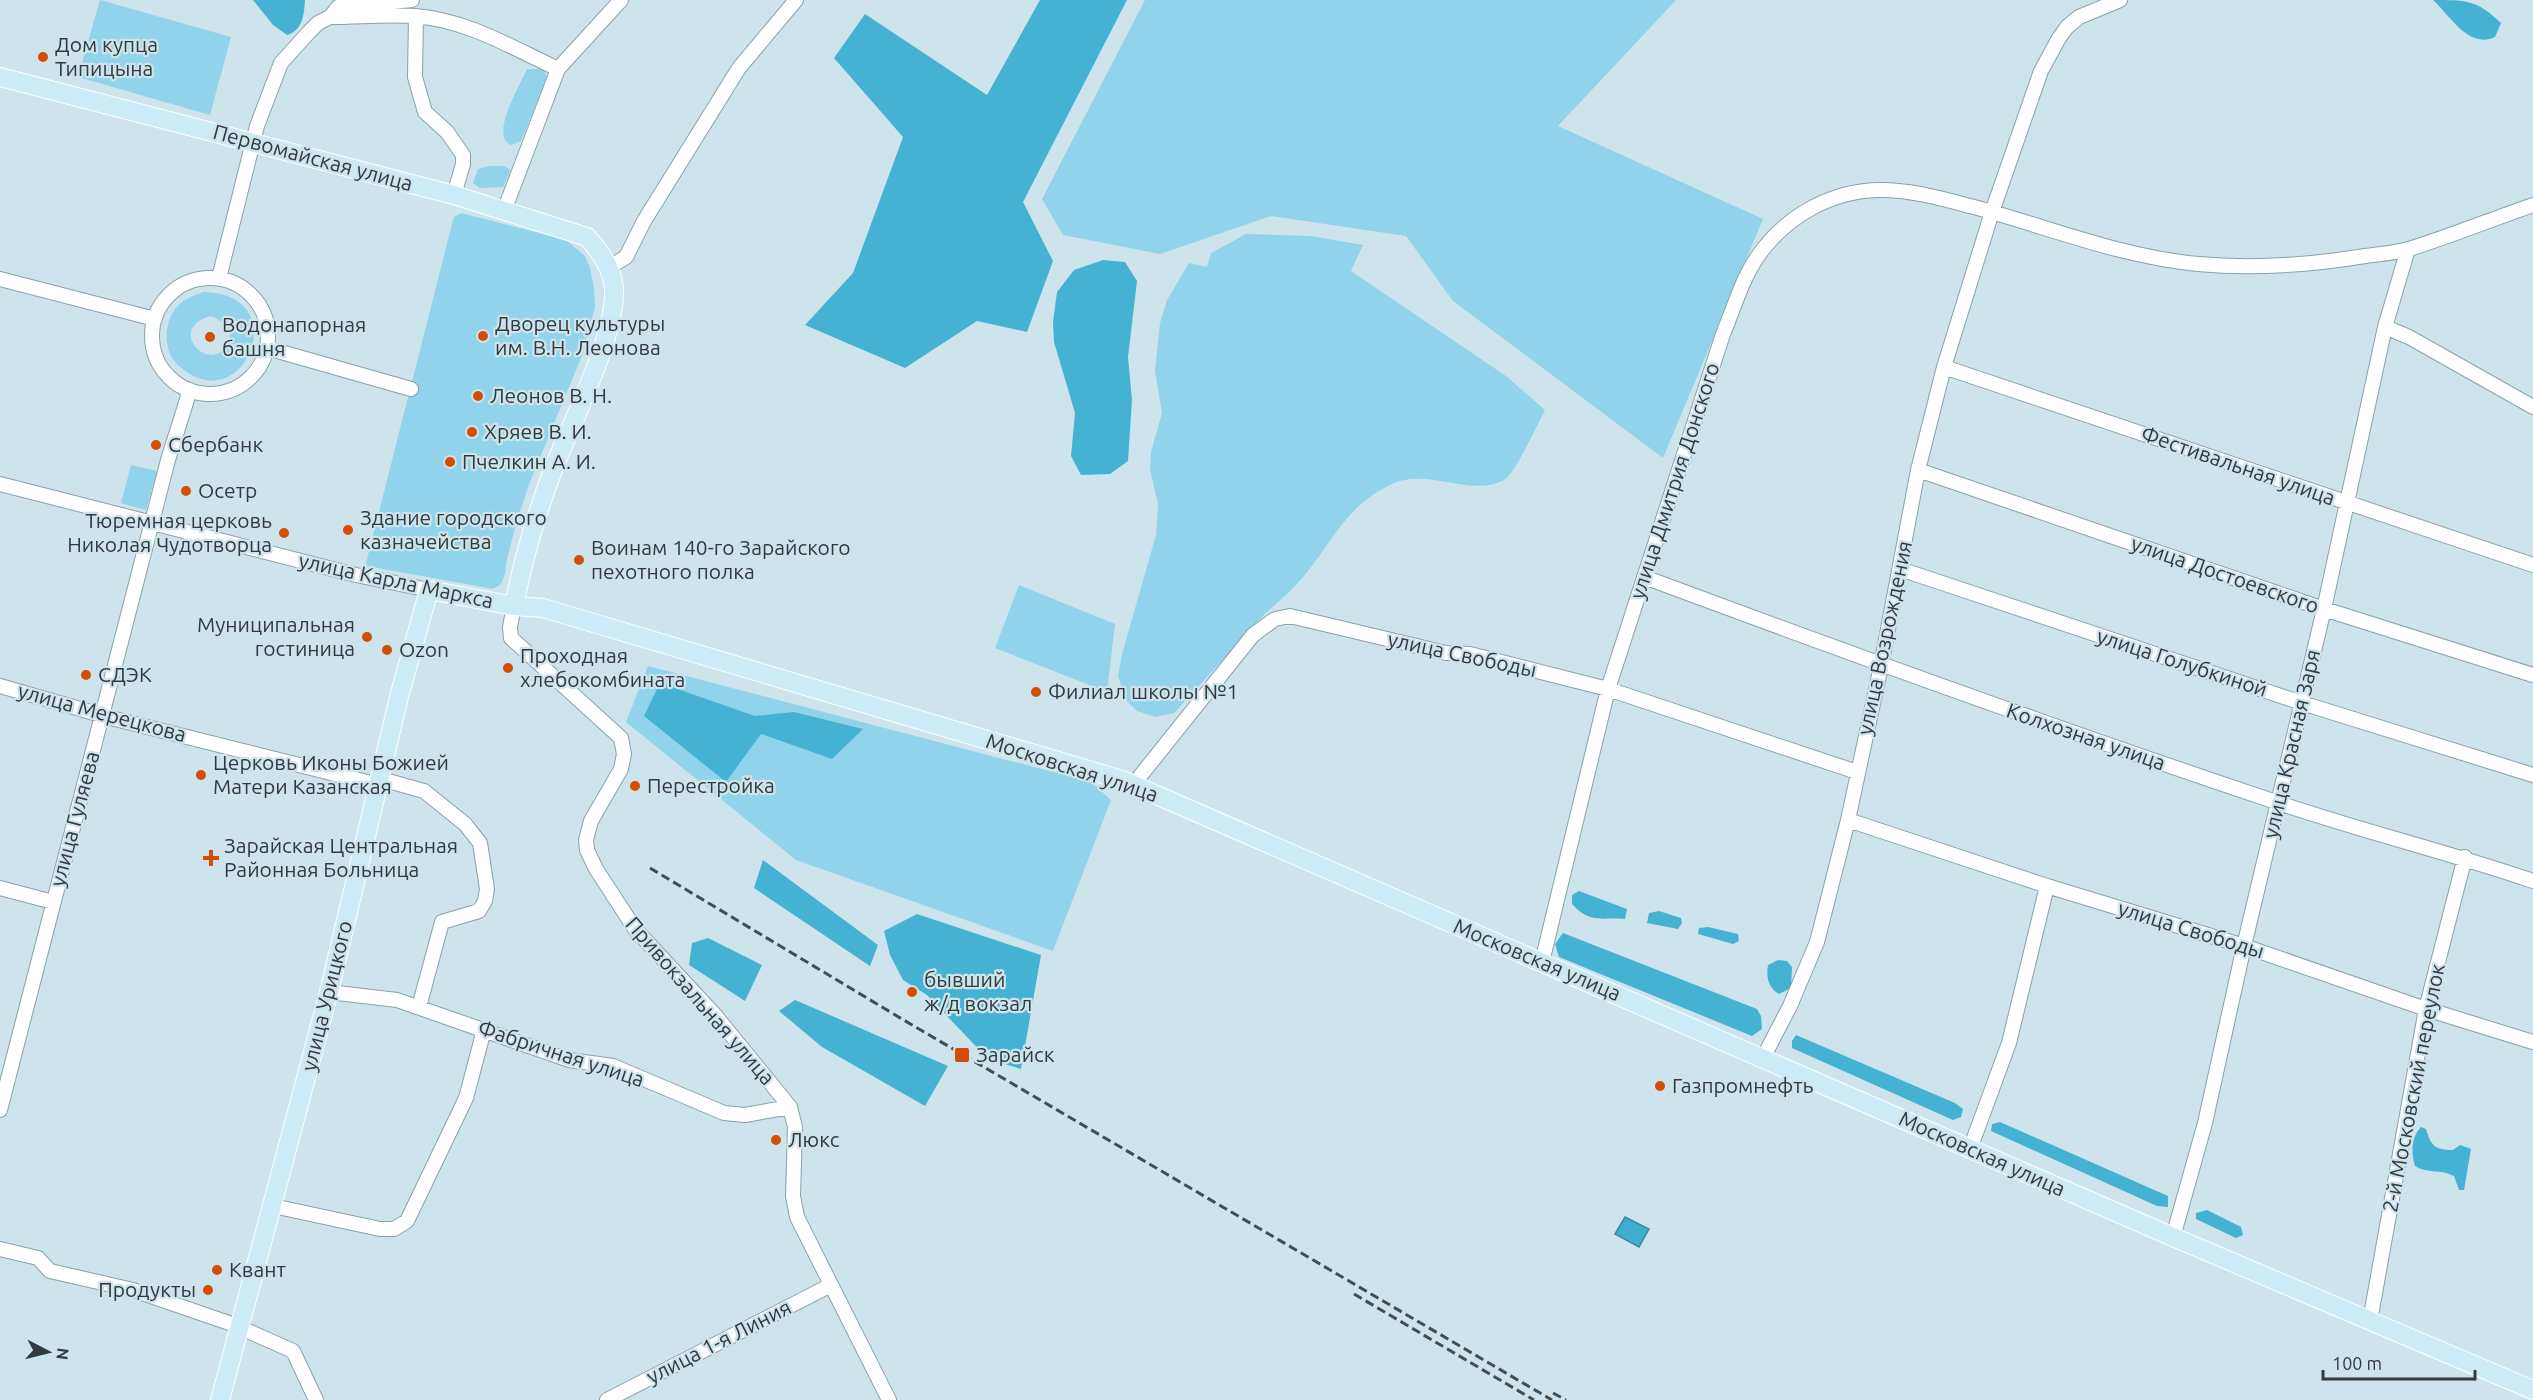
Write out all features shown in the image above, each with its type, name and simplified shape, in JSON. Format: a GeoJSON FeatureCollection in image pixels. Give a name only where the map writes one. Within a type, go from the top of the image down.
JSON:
{"type":"FeatureCollection","features":[{"type":"Feature","properties":{"kind":"main road","name":"Первомайская улица"},"geometry":{"type":"LineString","coordinates":[[0,77],[504,210],[586,237],[599,251],[608,268]]}},
{"type":"Feature","properties":{"kind":"main road"},"geometry":{"type":"LineString","coordinates":[[514,606],[536,518],[602,346],[612,308],[614,287],[608,268]]}},
{"type":"Feature","properties":{"kind":"main road","name":"улица Карла Маркса"},"geometry":{"type":"LineString","coordinates":[[429,590],[514,606]]}},
{"type":"Feature","properties":{"kind":"main road","name":"улица Урицкого"},"geometry":{"type":"LineString","coordinates":[[220,1400],[329,992],[400,693],[429,590]]}},
{"type":"Feature","properties":{"kind":"main road","name":"Московская улица"},"geometry":{"type":"LineString","coordinates":[[514,606],[543,608],[1099,772],[2173,1237],[2533,1390]]}},
{"type":"Feature","properties":{"kind":"street"},"geometry":{"type":"LineString","coordinates":[[219,278],[253,142],[281,63],[318,23],[330,17],[338,7],[412,0]]}},
{"type":"Feature","properties":{"kind":"street"},"geometry":{"type":"LineString","coordinates":[[504,210],[558,69],[621,0]]}},
{"type":"Feature","properties":{"kind":"street"},"geometry":{"type":"LineString","coordinates":[[608,268],[626,257],[644,221],[682,164],[739,68],[796,0]]}},
{"type":"Feature","properties":{"kind":"street","name":"улица Возрождения"},"geometry":{"type":"LineString","coordinates":[[1763,1058],[1790,1006],[1817,942],[1848,820],[1881,666],[1918,470],[1944,367],[1992,212],[2041,71],[2059,38],[2079,17],[2120,0]]}},
{"type":"Feature","properties":{"kind":"street"},"geometry":{"type":"LineString","coordinates":[[330,17],[416,16],[444,21],[478,31],[558,69]]}},
{"type":"Feature","properties":{"kind":"street"},"geometry":{"type":"LineString","coordinates":[[416,16],[415,77],[425,112],[447,132],[463,155],[463,164],[454,195]]}},
{"type":"Feature","properties":{"kind":"street","name":"улица Дмитрия Донского"},"geometry":{"type":"LineString","coordinates":[[1542,962],[1608,689],[1723,334],[1746,278],[1758,256],[1790,221],[1809,209],[1848,194],[1879,190],[1910,191],[1992,212],[2109,247],[2157,258],[2198,264],[2291,264],[2330,262],[2408,249],[2533,205]]}},
{"type":"Feature","properties":{"kind":"street","name":"улица Красная Заря"},"geometry":{"type":"LineString","coordinates":[[2173,1237],[2205,1123],[2348,503],[2385,327],[2408,249]]}},
{"type":"Feature","properties":{"kind":"street"},"geometry":{"type":"LineString","coordinates":[[219,278],[247,291],[259,305],[267,322],[267,348],[256,371],[244,383],[214,394],[190,390],[172,380],[156,356],[153,341],[155,319],[167,297],[181,286],[197,279],[219,278]]}},
{"type":"Feature","properties":{"kind":"street"},"geometry":{"type":"LineString","coordinates":[[0,279],[155,319]]}},
{"type":"Feature","properties":{"kind":"street"},"geometry":{"type":"LineString","coordinates":[[2385,327],[2409,337],[2533,407]]}},
{"type":"Feature","properties":{"kind":"street"},"geometry":{"type":"LineString","coordinates":[[267,348],[411,389]]}},
{"type":"Feature","properties":{"kind":"street","name":"Фестивальная улица"},"geometry":{"type":"LineString","coordinates":[[1944,367],[2533,565]]}},
{"type":"Feature","properties":{"kind":"street","name":"улица Гуляева"},"geometry":{"type":"LineString","coordinates":[[0,1110],[2,1093],[104,716],[168,460],[190,390]]}},
{"type":"Feature","properties":{"kind":"street","name":"улица Достоевского"},"geometry":{"type":"LineString","coordinates":[[1918,470],[2324,609],[2533,675]]}},
{"type":"Feature","properties":{"kind":"street","name":"улица Карла Маркса"},"geometry":{"type":"LineString","coordinates":[[0,484],[356,575],[429,590]]}},
{"type":"Feature","properties":{"kind":"street","name":"улица Голубкиной"},"geometry":{"type":"LineString","coordinates":[[1900,569],[2301,703],[2533,775]]}},
{"type":"Feature","properties":{"kind":"street","name":"Колхозная улица"},"geometry":{"type":"LineString","coordinates":[[1644,577],[1881,666],[2279,803],[2465,858],[2533,881]]}},
{"type":"Feature","properties":{"kind":"street","name":"Привокзальная улица"},"geometry":{"type":"LineString","coordinates":[[514,606],[510,627],[511,638],[621,738],[624,754],[621,769],[591,821],[586,850],[635,929],[715,1015],[790,1107],[795,1127],[794,1206],[797,1217],[889,1400]]}},
{"type":"Feature","properties":{"kind":"street","name":"улица Свободы"},"geometry":{"type":"LineString","coordinates":[[1132,785],[1253,635],[1275,619],[1290,616],[1446,653],[1470,654],[1608,689],[1857,772]]}},
{"type":"Feature","properties":{"kind":"street","name":"улица Мерецкова"},"geometry":{"type":"LineString","coordinates":[[0,686],[104,716],[424,791],[465,824],[480,843],[487,889],[485,901],[479,911],[442,922],[419,1007]]}},
{"type":"Feature","properties":{"kind":"street","name":"улица Свободы"},"geometry":{"type":"LineString","coordinates":[[1848,820],[2046,886],[2244,946],[2426,1009],[2533,1042]]}},
{"type":"Feature","properties":{"kind":"street","name":"2-й Московский переулок"},"geometry":{"type":"LineString","coordinates":[[2370,1321],[2426,1009],[2465,858]]}},
{"type":"Feature","properties":{"kind":"street"},"geometry":{"type":"LineString","coordinates":[[1970,1149],[2009,1043],[2046,886]]}},
{"type":"Feature","properties":{"kind":"street"},"geometry":{"type":"LineString","coordinates":[[0,888],[53,902]]}},
{"type":"Feature","properties":{"kind":"street","name":"Фабричная улица"},"geometry":{"type":"LineString","coordinates":[[329,992],[397,1000],[569,1060],[612,1066],[724,1113],[745,1115],[790,1107]]}},
{"type":"Feature","properties":{"kind":"street"},"geometry":{"type":"LineString","coordinates":[[273,1206],[380,1228],[394,1229],[407,1221],[466,1098],[484,1030]]}},
{"type":"Feature","properties":{"kind":"street"},"geometry":{"type":"LineString","coordinates":[[0,1249],[38,1258],[50,1271],[133,1290],[239,1328],[293,1351],[315,1400]]}},
{"type":"Feature","properties":{"kind":"street","name":"улица 1-я Линия"},"geometry":{"type":"LineString","coordinates":[[607,1400],[831,1285]]}},
{"type":"Feature","properties":{"kind":"shaded area"},"geometry":{"type":"Polygon","coordinates":[[[100,0],[231,37],[210,115],[78,77],[100,0]]]}},
{"type":"Feature","properties":{"kind":"shaded area"},"geometry":{"type":"Polygon","coordinates":[[[253,0],[305,0],[299,26],[287,35],[273,25],[253,0]]]}},
{"type":"Feature","properties":{"kind":"shaded area"},"geometry":{"type":"Polygon","coordinates":[[[1040,0],[1127,0],[1023,202],[1053,261],[1027,332],[977,321],[905,368],[805,325],[853,273],[903,137],[834,58],[865,14],[987,95],[1040,0]]]}},
{"type":"Feature","properties":{"kind":"shaded area"},"geometry":{"type":"Polygon","coordinates":[[[1145,0],[1676,0],[1558,126],[1763,219],[1663,458],[1453,301],[1406,236],[1271,216],[1160,254],[1063,235],[1042,199],[1145,0]]]}},
{"type":"Feature","properties":{"kind":"shaded area"},"geometry":{"type":"Polygon","coordinates":[[[2433,0],[2463,1],[2485,10],[2501,23],[2495,37],[2486,40],[2469,35],[2433,0]]]}},
{"type":"Feature","properties":{"kind":"shaded area"},"geometry":{"type":"Polygon","coordinates":[[[527,69],[543,69],[547,77],[521,141],[511,145],[505,140],[503,132],[505,121],[527,69]]]}},
{"type":"Feature","properties":{"kind":"shaded area"},"geometry":{"type":"Polygon","coordinates":[[[504,166],[509,169],[510,172],[503,187],[480,188],[473,183],[478,169],[504,166]]]}},
{"type":"Feature","properties":{"kind":"shaded area"},"geometry":{"type":"Polygon","coordinates":[[[461,213],[566,240],[585,256],[594,288],[595,307],[583,353],[530,482],[517,520],[505,574],[501,584],[493,589],[367,566],[366,563],[452,224],[454,217],[461,213]]]}},
{"type":"Feature","properties":{"kind":"shaded area"},"geometry":{"type":"Polygon","coordinates":[[[1246,234],[1311,236],[1363,245],[1351,271],[1506,376],[1545,410],[1520,459],[1504,480],[1491,485],[1478,486],[1434,480],[1406,480],[1392,484],[1360,505],[1348,517],[1296,585],[1263,616],[1174,713],[1155,717],[1137,711],[1127,701],[1118,676],[1122,654],[1156,535],[1158,504],[1150,469],[1151,452],[1162,413],[1155,371],[1160,323],[1167,300],[1189,263],[1207,267],[1211,253],[1246,234]]]}},
{"type":"Feature","properties":{"kind":"shaded area"},"geometry":{"type":"Polygon","coordinates":[[[1103,260],[1125,262],[1137,281],[1128,357],[1132,400],[1128,461],[1110,474],[1081,475],[1071,456],[1075,413],[1054,342],[1053,322],[1057,292],[1074,270],[1103,260]]]}},
{"type":"Feature","properties":{"kind":"shaded area"},"geometry":{"type":"Polygon","coordinates":[[[203,292],[232,298],[248,312],[254,331],[251,350],[240,368],[224,379],[203,380],[180,367],[174,361],[168,347],[167,330],[176,308],[188,298],[203,292]],[[210,316],[197,322],[192,330],[191,339],[195,346],[210,355],[219,353],[226,346],[230,336],[224,323],[210,316]]]}},
{"type":"Feature","properties":{"kind":"shaded area"},"geometry":{"type":"Polygon","coordinates":[[[131,465],[157,471],[146,510],[121,503],[131,465]]]}},
{"type":"Feature","properties":{"kind":"shaded area"},"geometry":{"type":"Polygon","coordinates":[[[1019,585],[1115,624],[1107,692],[995,648],[1019,585]]]}},
{"type":"Feature","properties":{"kind":"shaded area"},"geometry":{"type":"Polygon","coordinates":[[[648,666],[1091,782],[1111,800],[1053,951],[796,860],[626,722],[648,666]]]}},
{"type":"Feature","properties":{"kind":"shaded area"},"geometry":{"type":"Polygon","coordinates":[[[660,683],[755,716],[794,712],[863,729],[832,759],[761,734],[726,782],[644,716],[660,683]]]}},
{"type":"Feature","properties":{"kind":"shaded area"},"geometry":{"type":"Polygon","coordinates":[[[763,860],[878,945],[870,966],[754,888],[763,860]]]}},
{"type":"Feature","properties":{"kind":"shaded area"},"geometry":{"type":"Polygon","coordinates":[[[1579,891],[1627,909],[1625,919],[1590,917],[1578,910],[1572,904],[1572,895],[1579,891]]]}},
{"type":"Feature","properties":{"kind":"shaded area"},"geometry":{"type":"Polygon","coordinates":[[[1659,911],[1681,918],[1682,923],[1678,929],[1647,923],[1649,913],[1659,911]]]}},
{"type":"Feature","properties":{"kind":"shaded area"},"geometry":{"type":"Polygon","coordinates":[[[917,914],[1041,955],[1021,1069],[988,1059],[927,995],[903,980],[890,955],[884,931],[917,914]]]}},
{"type":"Feature","properties":{"kind":"shaded area"},"geometry":{"type":"Polygon","coordinates":[[[1708,927],[1738,934],[1739,941],[1733,944],[1698,934],[1699,928],[1708,927]]]}},
{"type":"Feature","properties":{"kind":"shaded area"},"geometry":{"type":"Polygon","coordinates":[[[1563,933],[1757,1009],[1761,1016],[1762,1029],[1752,1036],[1559,957],[1555,944],[1563,933]]]}},
{"type":"Feature","properties":{"kind":"shaded area"},"geometry":{"type":"Polygon","coordinates":[[[708,938],[762,965],[745,1001],[689,965],[692,943],[708,938]]]}},
{"type":"Feature","properties":{"kind":"shaded area"},"geometry":{"type":"Polygon","coordinates":[[[1778,960],[1787,961],[1792,967],[1791,988],[1779,994],[1770,985],[1767,974],[1768,965],[1778,960]]]}},
{"type":"Feature","properties":{"kind":"shaded area"},"geometry":{"type":"Polygon","coordinates":[[[795,1000],[948,1066],[925,1106],[822,1047],[779,1011],[795,1000]]]}},
{"type":"Feature","properties":{"kind":"shaded area"},"geometry":{"type":"Polygon","coordinates":[[[1796,1035],[1955,1103],[1963,1109],[1961,1117],[1953,1120],[1792,1048],[1792,1041],[1796,1035]]]}},
{"type":"Feature","properties":{"kind":"shaded area"},"geometry":{"type":"Polygon","coordinates":[[[2000,1122],[2168,1196],[2168,1207],[2157,1206],[1991,1131],[1992,1124],[2000,1122]]]}},
{"type":"Feature","properties":{"kind":"shaded area"},"geometry":{"type":"Polygon","coordinates":[[[2421,1127],[2426,1129],[2432,1143],[2438,1148],[2453,1150],[2460,1145],[2471,1149],[2464,1190],[2459,1190],[2454,1176],[2415,1166],[2413,1145],[2415,1135],[2421,1127]]]}},
{"type":"Feature","properties":{"kind":"shaded area"},"geometry":{"type":"Polygon","coordinates":[[[2207,1210],[2241,1227],[2243,1235],[2236,1238],[2196,1219],[2196,1213],[2207,1210]]]}},
{"type":"Feature","properties":{"kind":"shaded area"},"geometry":{"type":"Polygon","coordinates":[[[1625,1217],[1649,1229],[1639,1247],[1615,1234],[1625,1217]]]}},
{"type":"Feature","properties":{"kind":"railway"},"geometry":{"type":"LineString","coordinates":[[650,868],[902,1019],[1552,1400]]}},
{"type":"Feature","properties":{"kind":"railway"},"geometry":{"type":"LineString","coordinates":[[1354,1294],[1534,1400]]}},
{"type":"Feature","properties":{"kind":"railway"},"geometry":{"type":"LineString","coordinates":[[1553,1393],[1566,1400]]}},
{"type":"Feature","properties":{"kind":"place","name":"Дом купца Типицына"},"geometry":{"type":"Point","coordinates":[43,57]}},
{"type":"Feature","properties":{"kind":"place","name":"Дворец культуры им. В.Н. Леонова"},"geometry":{"type":"Point","coordinates":[483,336]}},
{"type":"Feature","properties":{"kind":"place","name":"Водонапорная башня"},"geometry":{"type":"Point","coordinates":[210,337]}},
{"type":"Feature","properties":{"kind":"place","name":"Леонов В. Н."},"geometry":{"type":"Point","coordinates":[478,396]}},
{"type":"Feature","properties":{"kind":"place","name":"Хряев В. И."},"geometry":{"type":"Point","coordinates":[472,432]}},
{"type":"Feature","properties":{"kind":"place","name":"Сбербанк"},"geometry":{"type":"Point","coordinates":[156,445]}},
{"type":"Feature","properties":{"kind":"place","name":"Пчелкин А. И."},"geometry":{"type":"Point","coordinates":[450,462]}},
{"type":"Feature","properties":{"kind":"place","name":"Осетр"},"geometry":{"type":"Point","coordinates":[186,491]}},
{"type":"Feature","properties":{"kind":"place","name":"Здание городского казначейства"},"geometry":{"type":"Point","coordinates":[348,530]}},
{"type":"Feature","properties":{"kind":"place","name":"Тюремная церковь Николая Чудотворца"},"geometry":{"type":"Point","coordinates":[284,533]}},
{"type":"Feature","properties":{"kind":"place","name":"Воинам 140-го Зарайского пехотного полка"},"geometry":{"type":"Point","coordinates":[579,560]}},
{"type":"Feature","properties":{"kind":"place","name":"Муниципальная гостиница"},"geometry":{"type":"Point","coordinates":[367,637]}},
{"type":"Feature","properties":{"kind":"place","name":"Ozon"},"geometry":{"type":"Point","coordinates":[387,650]}},
{"type":"Feature","properties":{"kind":"place","name":"Проходная хлебокомбината"},"geometry":{"type":"Point","coordinates":[508,668]}},
{"type":"Feature","properties":{"kind":"place","name":"СДЭК"},"geometry":{"type":"Point","coordinates":[86,675]}},
{"type":"Feature","properties":{"kind":"place","name":"Филиал школы №1"},"geometry":{"type":"Point","coordinates":[1036,692]}},
{"type":"Feature","properties":{"kind":"place","name":"Церковь Иконы Божией Матери Казанская"},"geometry":{"type":"Point","coordinates":[201,775]}},
{"type":"Feature","properties":{"kind":"place","name":"Перестройка"},"geometry":{"type":"Point","coordinates":[635,786]}},
{"type":"Feature","properties":{"kind":"place","name":"Зарайская Центральная Районная Больница"},"geometry":{"type":"Point","coordinates":[211,858]}},
{"type":"Feature","properties":{"kind":"place","name":"бывший ж/д вокзал"},"geometry":{"type":"Point","coordinates":[912,992]}},
{"type":"Feature","properties":{"kind":"place","name":"Зарайск"},"geometry":{"type":"Point","coordinates":[962,1055]}},
{"type":"Feature","properties":{"kind":"place","name":"Газпромнефть"},"geometry":{"type":"Point","coordinates":[1660,1086]}},
{"type":"Feature","properties":{"kind":"place","name":"Люкс"},"geometry":{"type":"Point","coordinates":[776,1140]}},
{"type":"Feature","properties":{"kind":"place","name":"Квант"},"geometry":{"type":"Point","coordinates":[217,1270]}},
{"type":"Feature","properties":{"kind":"place","name":"Продукты"},"geometry":{"type":"Point","coordinates":[208,1290]}}]}
